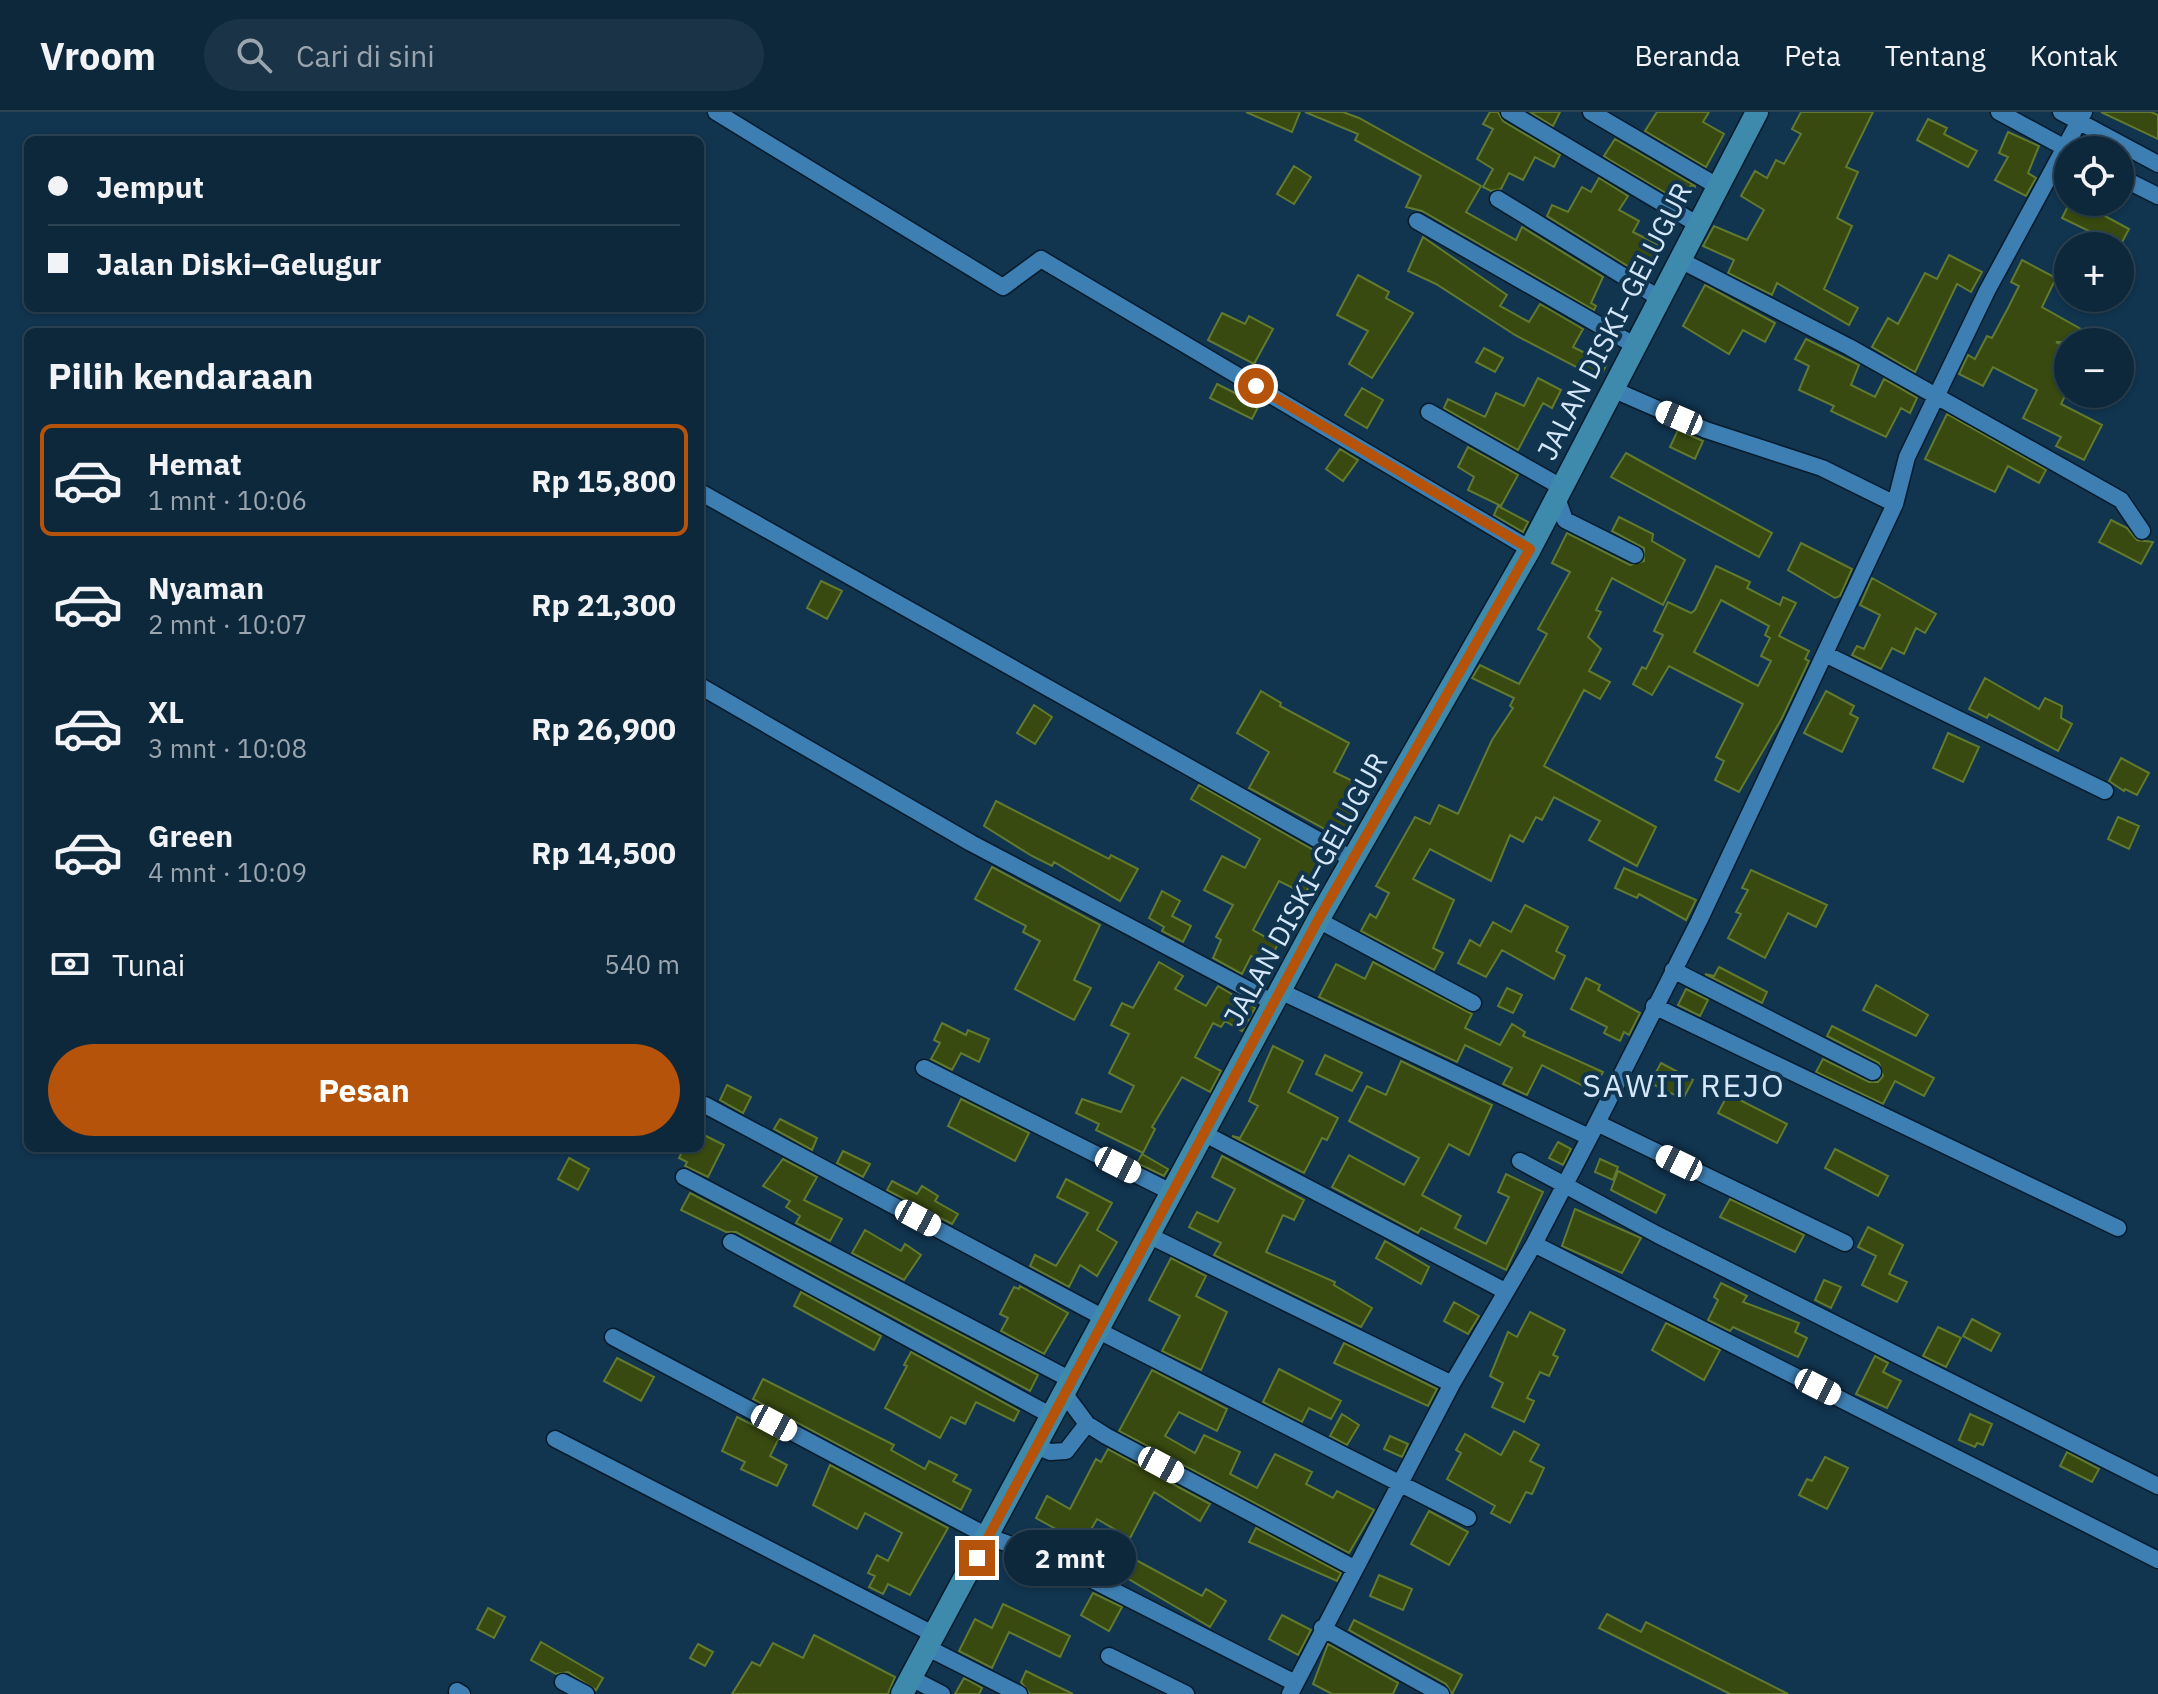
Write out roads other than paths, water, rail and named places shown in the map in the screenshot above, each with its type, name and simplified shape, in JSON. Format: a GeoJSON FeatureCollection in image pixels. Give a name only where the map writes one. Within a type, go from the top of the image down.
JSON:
{"type":"FeatureCollection","features":[{"type":"Feature","properties":{"kind":"main road","name":"JALAN DISKI–GELUGUR"},"geometry":{"type":"LineString","coordinates":[[906,1686],[989,1537],[1318,920],[1530,549],[1757,112]]}},
{"type":"Feature","properties":{"kind":"street"},"geometry":{"type":"LineString","coordinates":[[716,112],[1003,287],[1041,259],[1530,549]]}},
{"type":"Feature","properties":{"kind":"street"},"geometry":{"type":"LineString","coordinates":[[1509,112],[1697,224]]}},
{"type":"Feature","properties":{"kind":"street"},"geometry":{"type":"LineString","coordinates":[[1591,112],[1717,186]]}},
{"type":"Feature","properties":{"kind":"street"},"geometry":{"type":"LineString","coordinates":[[1999,112],[2054,142]]}},
{"type":"Feature","properties":{"kind":"street"},"geometry":{"type":"LineString","coordinates":[[2061,112],[2082,117],[2158,164]]}},
{"type":"Feature","properties":{"kind":"street"},"geometry":{"type":"LineString","coordinates":[[2072,136],[2082,117]]}},
{"type":"Feature","properties":{"kind":"street"},"geometry":{"type":"LineString","coordinates":[[613,1337],[989,1537],[1051,1559],[1292,1688],[1452,1384],[1534,1244],[1593,1130],[1827,655],[1895,504],[1907,457],[1987,291],[2054,170]]}},
{"type":"Feature","properties":{"kind":"street"},"geometry":{"type":"LineString","coordinates":[[2134,184],[2158,196]]}},
{"type":"Feature","properties":{"kind":"street"},"geometry":{"type":"LineString","coordinates":[[1498,199],[1659,298]]}},
{"type":"Feature","properties":{"kind":"street"},"geometry":{"type":"LineString","coordinates":[[1417,221],[1634,345]]}},
{"type":"Feature","properties":{"kind":"street"},"geometry":{"type":"LineString","coordinates":[[1678,259],[1937,396],[2121,500],[2142,531]]}},
{"type":"Feature","properties":{"kind":"street"},"geometry":{"type":"LineString","coordinates":[[1612,389],[1706,430],[1822,468],[1895,504]]}},
{"type":"Feature","properties":{"kind":"street"},"geometry":{"type":"LineString","coordinates":[[1429,412],[1560,493],[1565,520],[1635,555]]}},
{"type":"Feature","properties":{"kind":"street"},"geometry":{"type":"LineString","coordinates":[[704,494],[1352,859]]}},
{"type":"Feature","properties":{"kind":"street"},"geometry":{"type":"LineString","coordinates":[[1827,655],[2105,791]]}},
{"type":"Feature","properties":{"kind":"street"},"geometry":{"type":"LineString","coordinates":[[704,688],[971,843],[1277,997],[1593,1130],[1845,1243]]}},
{"type":"Feature","properties":{"kind":"street"},"geometry":{"type":"LineString","coordinates":[[1318,920],[1473,1003]]}},
{"type":"Feature","properties":{"kind":"street"},"geometry":{"type":"LineString","coordinates":[[1673,970],[1873,1072]]}},
{"type":"Feature","properties":{"kind":"street"},"geometry":{"type":"LineString","coordinates":[[1654,1006],[2118,1228]]}},
{"type":"Feature","properties":{"kind":"street"},"geometry":{"type":"LineString","coordinates":[[924,1068],[1173,1193]]}},
{"type":"Feature","properties":{"kind":"street"},"geometry":{"type":"LineString","coordinates":[[705,1105],[1101,1324],[1468,1518]]}},
{"type":"Feature","properties":{"kind":"street"},"geometry":{"type":"LineString","coordinates":[[1205,1134],[1505,1291]]}},
{"type":"Feature","properties":{"kind":"street"},"geometry":{"type":"LineString","coordinates":[[1520,1161],[1658,1235],[2158,1486]]}},
{"type":"Feature","properties":{"kind":"street"},"geometry":{"type":"LineString","coordinates":[[684,1177],[1068,1387],[1087,1424],[1354,1568]]}},
{"type":"Feature","properties":{"kind":"street"},"geometry":{"type":"LineString","coordinates":[[1150,1236],[1452,1384]]}},
{"type":"Feature","properties":{"kind":"street"},"geometry":{"type":"LineString","coordinates":[[731,1242],[1052,1416]]}},
{"type":"Feature","properties":{"kind":"street"},"geometry":{"type":"LineString","coordinates":[[1534,1244],[2158,1560]]}},
{"type":"Feature","properties":{"kind":"street"},"geometry":{"type":"LineString","coordinates":[[1036,1446],[1050,1452],[1066,1451],[1087,1424]]}},
{"type":"Feature","properties":{"kind":"street"},"geometry":{"type":"LineString","coordinates":[[555,1439],[931,1642],[1019,1694]]}},
{"type":"Feature","properties":{"kind":"street"},"geometry":{"type":"LineString","coordinates":[[1322,1628],[1441,1694]]}},
{"type":"Feature","properties":{"kind":"street"},"geometry":{"type":"LineString","coordinates":[[1109,1656],[1186,1694]]}},
{"type":"Feature","properties":{"kind":"street"},"geometry":{"type":"LineString","coordinates":[[563,1682],[586,1694]]}},
{"type":"Feature","properties":{"kind":"street"},"geometry":{"type":"LineString","coordinates":[[906,1686],[942,1694]]}},
{"type":"Feature","properties":{"kind":"district","name":"SAWIT REJO"},"geometry":{"type":"Point","coordinates":[1684,1085]}}]}
